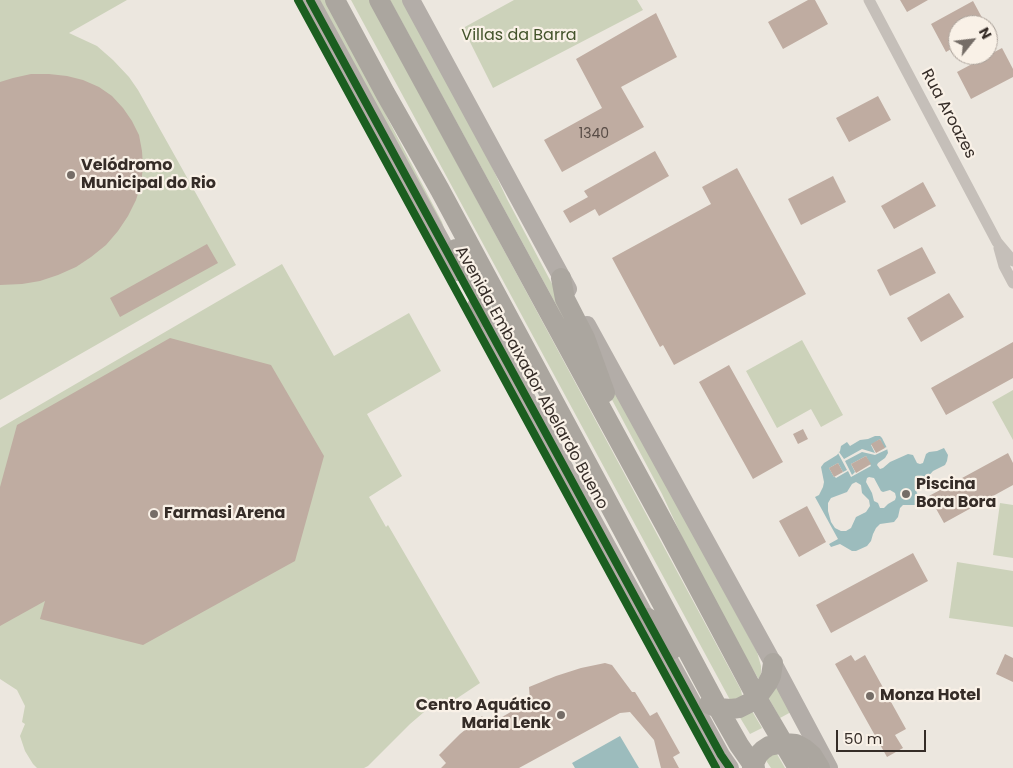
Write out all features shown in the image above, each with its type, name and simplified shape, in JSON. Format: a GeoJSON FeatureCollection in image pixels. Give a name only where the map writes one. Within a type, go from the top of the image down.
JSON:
{"type":"FeatureCollection","features":[{"type":"Feature","properties":{"kind":"highway","name":"Avenida Embaixador Abelardo Bueno"},"geometry":{"type":"LineString","coordinates":[[335,0],[718,708],[753,767]]}},
{"type":"Feature","properties":{"kind":"highway"},"geometry":{"type":"LineString","coordinates":[[379,0],[757,698],[798,768]]}},
{"type":"Feature","properties":{"kind":"highway"},"geometry":{"type":"LineString","coordinates":[[385,93],[396,127],[445,220],[457,252],[479,294],[482,317]]}},
{"type":"Feature","properties":{"kind":"highway"},"geometry":{"type":"LineString","coordinates":[[561,278],[565,300],[585,338],[606,398],[650,481],[667,529]]}},
{"type":"Feature","properties":{"kind":"highway"},"geometry":{"type":"LineString","coordinates":[[648,618],[665,633],[696,692],[707,703],[718,708],[739,708],[757,698],[771,676],[773,663]]}},
{"type":"Feature","properties":{"kind":"highway"},"geometry":{"type":"LineString","coordinates":[[753,767],[758,755],[763,750],[769,746],[784,743],[796,744],[805,749],[812,755],[820,768]]}},
{"type":"Feature","properties":{"kind":"main road","name":"Avenida Embaixador Abelardo Bueno"},"geometry":{"type":"LineString","coordinates":[[310,0],[721,755],[730,768]]}},
{"type":"Feature","properties":{"kind":"main road"},"geometry":{"type":"LineString","coordinates":[[411,0],[829,768]]}},
{"type":"Feature","properties":{"kind":"street","name":"Rua Aroazes"},"geometry":{"type":"LineString","coordinates":[[868,0],[998,244],[1004,266],[1013,283]]}},
{"type":"Feature","properties":{"kind":"street","name":"Rua Aroazes"},"geometry":{"type":"LineString","coordinates":[[998,244],[1013,260]]}},
{"type":"Feature","properties":{"kind":"green space"},"geometry":{"type":"Polygon","coordinates":[[[0,0],[127,0],[69,33],[97,46],[129,77],[236,265],[0,400],[0,0]]]}},
{"type":"Feature","properties":{"kind":"green space"},"geometry":{"type":"Polygon","coordinates":[[[317,0],[330,0],[444,228],[317,0]]]}},
{"type":"Feature","properties":{"kind":"green space"},"geometry":{"type":"Polygon","coordinates":[[[351,0],[369,0],[741,690],[741,697],[730,700],[351,0]]]}},
{"type":"Feature","properties":{"kind":"green space"},"geometry":{"type":"Polygon","coordinates":[[[390,0],[405,0],[470,120],[507,199],[577,331],[593,372],[390,0]]]}},
{"type":"Feature","properties":{"kind":"green space","name":"Villas da Barra"},"geometry":{"type":"Polygon","coordinates":[[[514,0],[637,0],[643,10],[493,88],[463,28],[514,0]]]}},
{"type":"Feature","properties":{"kind":"green space"},"geometry":{"type":"Polygon","coordinates":[[[282,264],[334,356],[409,313],[441,371],[367,414],[402,476],[369,497],[386,527],[388,525],[480,683],[447,705],[438,700],[364,768],[37,768],[25,751],[20,736],[25,724],[22,722],[25,706],[17,690],[0,679],[0,428],[282,264]]]}},
{"type":"Feature","properties":{"kind":"green space"},"geometry":{"type":"Polygon","coordinates":[[[802,340],[843,415],[821,427],[811,409],[777,428],[746,371],[802,340]]]}},
{"type":"Feature","properties":{"kind":"green space"},"geometry":{"type":"Polygon","coordinates":[[[597,354],[757,652],[761,666],[759,679],[711,599],[662,494],[610,396],[597,354]]]}},
{"type":"Feature","properties":{"kind":"green space"},"geometry":{"type":"Polygon","coordinates":[[[1013,390],[1013,440],[992,402],[1013,390]]]}},
{"type":"Feature","properties":{"kind":"green space"},"geometry":{"type":"Polygon","coordinates":[[[1000,503],[1013,505],[1013,558],[993,555],[1000,503]]]}},
{"type":"Feature","properties":{"kind":"green space"},"geometry":{"type":"Polygon","coordinates":[[[957,562],[1013,571],[1013,627],[949,618],[957,562]]]}},
{"type":"Feature","properties":{"kind":"green space"},"geometry":{"type":"Polygon","coordinates":[[[776,685],[791,712],[780,718],[768,697],[776,685]]]}},
{"type":"Feature","properties":{"kind":"green space"},"geometry":{"type":"Polygon","coordinates":[[[752,711],[762,728],[750,734],[739,716],[752,711]]]}},
{"type":"Feature","properties":{"kind":"green space"},"geometry":{"type":"Polygon","coordinates":[[[769,754],[777,754],[785,768],[771,768],[765,759],[769,754]]]}},
{"type":"Feature","properties":{"kind":"water","name":"Piscina Bora Bora"},"geometry":{"type":"Polygon","coordinates":[[[880,436],[887,448],[888,453],[877,465],[880,469],[908,454],[913,455],[917,463],[920,464],[923,463],[926,454],[929,452],[944,448],[948,455],[947,461],[945,465],[933,471],[926,479],[917,483],[915,488],[919,503],[903,505],[894,522],[880,524],[867,546],[856,551],[852,551],[840,544],[831,547],[829,544],[838,539],[815,497],[819,495],[824,482],[821,467],[837,455],[841,446],[847,442],[850,446],[860,440],[880,436]],[[869,477],[866,482],[874,501],[878,503],[880,508],[884,508],[895,500],[895,493],[890,490],[881,491],[874,478],[869,477]],[[856,482],[852,484],[847,492],[831,498],[828,503],[831,522],[835,528],[841,531],[851,528],[856,517],[866,512],[870,506],[869,500],[862,493],[861,485],[856,482]]]}},
{"type":"Feature","properties":{"kind":"water"},"geometry":{"type":"Polygon","coordinates":[[[620,736],[639,768],[575,768],[572,763],[620,736]]]}},
{"type":"Feature","properties":{"kind":"pier"},"geometry":{"type":"Polygon","coordinates":[[[880,439],[884,448],[887,447],[888,449],[875,455],[862,452],[845,461],[852,475],[855,472],[851,464],[866,456],[871,466],[851,477],[848,471],[836,478],[834,477],[829,468],[838,463],[843,472],[847,470],[839,452],[844,459],[862,449],[875,453],[871,445],[880,439]]]}},
{"type":"Feature","properties":{"kind":"building"},"geometry":{"type":"Polygon","coordinates":[[[808,0],[815,0],[828,24],[783,49],[768,22],[808,0]]]}},
{"type":"Feature","properties":{"kind":"building"},"geometry":{"type":"Polygon","coordinates":[[[900,0],[928,0],[907,12],[900,0]]]}},
{"type":"Feature","properties":{"kind":"building"},"geometry":{"type":"Polygon","coordinates":[[[973,1],[981,15],[948,15],[948,51],[946,52],[931,24],[973,1]]]}},
{"type":"Feature","properties":{"kind":"building"},"geometry":{"type":"Polygon","coordinates":[[[656,13],[677,57],[621,87],[644,127],[562,172],[544,140],[602,108],[576,59],[656,13]]]}},
{"type":"Feature","properties":{"kind":"building"},"geometry":{"type":"Polygon","coordinates":[[[1002,48],[1013,69],[1013,77],[971,99],[957,72],[970,65],[998,65],[998,50],[1002,48]]]}},
{"type":"Feature","properties":{"kind":"building","name":"Velódromo Municipal do Rio"},"geometry":{"type":"Polygon","coordinates":[[[31,74],[67,76],[83,80],[99,87],[112,96],[132,121],[139,135],[143,167],[141,184],[136,200],[118,231],[106,245],[91,257],[76,267],[40,281],[0,285],[0,82],[31,74]]]}},
{"type":"Feature","properties":{"kind":"building"},"geometry":{"type":"Polygon","coordinates":[[[878,96],[891,120],[849,142],[836,118],[878,96]]]}},
{"type":"Feature","properties":{"kind":"building"},"geometry":{"type":"Polygon","coordinates":[[[655,151],[669,176],[599,216],[595,209],[570,223],[563,211],[588,197],[584,191],[655,151]]]}},
{"type":"Feature","properties":{"kind":"building"},"geometry":{"type":"Polygon","coordinates":[[[737,168],[806,294],[674,365],[663,345],[660,347],[612,258],[711,204],[702,187],[737,168]]]}},
{"type":"Feature","properties":{"kind":"building"},"geometry":{"type":"Polygon","coordinates":[[[833,176],[846,202],[801,225],[788,199],[833,176]]]}},
{"type":"Feature","properties":{"kind":"building"},"geometry":{"type":"Polygon","coordinates":[[[923,182],[936,206],[894,229],[881,206],[923,182]]]}},
{"type":"Feature","properties":{"kind":"building"},"geometry":{"type":"Polygon","coordinates":[[[207,244],[218,263],[120,317],[110,298],[207,244]]]}},
{"type":"Feature","properties":{"kind":"building"},"geometry":{"type":"Polygon","coordinates":[[[922,247],[936,273],[890,296],[877,270],[922,247]]]}},
{"type":"Feature","properties":{"kind":"building"},"geometry":{"type":"Polygon","coordinates":[[[949,293],[964,317],[921,342],[907,318],[949,293]]]}},
{"type":"Feature","properties":{"kind":"building","name":"Farmasi Arena"},"geometry":{"type":"Polygon","coordinates":[[[170,338],[271,365],[324,456],[295,561],[143,645],[40,619],[45,601],[0,626],[0,487],[17,425],[170,338]]]}},
{"type":"Feature","properties":{"kind":"building"},"geometry":{"type":"Polygon","coordinates":[[[1013,342],[1013,378],[946,415],[931,388],[1013,342]]]}},
{"type":"Feature","properties":{"kind":"building"},"geometry":{"type":"Polygon","coordinates":[[[729,365],[783,462],[753,479],[699,382],[729,365]]]}},
{"type":"Feature","properties":{"kind":"building"},"geometry":{"type":"Polygon","coordinates":[[[803,429],[808,439],[798,444],[793,434],[803,429]]]}},
{"type":"Feature","properties":{"kind":"building"},"geometry":{"type":"Polygon","coordinates":[[[880,439],[885,448],[876,453],[871,444],[880,439]]]}},
{"type":"Feature","properties":{"kind":"building"},"geometry":{"type":"Polygon","coordinates":[[[1008,453],[1013,463],[1013,485],[944,523],[929,496],[1008,453]]]}},
{"type":"Feature","properties":{"kind":"building"},"geometry":{"type":"Polygon","coordinates":[[[866,456],[871,464],[856,473],[851,464],[866,456]]]}},
{"type":"Feature","properties":{"kind":"building"},"geometry":{"type":"Polygon","coordinates":[[[838,463],[843,472],[834,477],[829,468],[838,463]]]}},
{"type":"Feature","properties":{"kind":"building"},"geometry":{"type":"Polygon","coordinates":[[[807,506],[826,542],[799,557],[779,521],[807,506]]]}},
{"type":"Feature","properties":{"kind":"building"},"geometry":{"type":"Polygon","coordinates":[[[913,553],[928,581],[831,633],[816,605],[913,553]]]}},
{"type":"Feature","properties":{"kind":"building"},"geometry":{"type":"Polygon","coordinates":[[[1005,654],[1013,658],[1013,682],[996,674],[1005,654]]]}},
{"type":"Feature","properties":{"kind":"building","name":"Monza Hotel"},"geometry":{"type":"Polygon","coordinates":[[[851,655],[855,661],[865,655],[906,729],[895,735],[903,748],[887,757],[835,664],[851,655]]]}},
{"type":"Feature","properties":{"kind":"building","name":"Centro Aquático Maria Lenk"},"geometry":{"type":"Polygon","coordinates":[[[605,663],[612,665],[632,692],[635,692],[650,716],[657,712],[680,753],[673,757],[679,768],[661,768],[654,740],[630,712],[620,713],[519,768],[441,768],[446,763],[439,755],[482,716],[488,725],[530,701],[529,687],[581,668],[605,663]]]}},
{"type":"Feature","properties":{"kind":"cycle path"},"geometry":{"type":"LineString","coordinates":[[298,0],[716,768]]}},
{"type":"Feature","properties":{"kind":"cycle path"},"geometry":{"type":"LineString","coordinates":[[310,0],[721,755],[730,768]]}},
{"type":"Feature","properties":{"kind":"place","name":"Velódromo Municipal do Rio"},"geometry":{"type":"Point","coordinates":[71,175]}},
{"type":"Feature","properties":{"kind":"place","name":"Piscina Bora Bora"},"geometry":{"type":"Point","coordinates":[906,494]}},
{"type":"Feature","properties":{"kind":"place","name":"Farmasi Arena"},"geometry":{"type":"Point","coordinates":[154,514]}},
{"type":"Feature","properties":{"kind":"place","name":"Monza Hotel"},"geometry":{"type":"Point","coordinates":[870,696]}},
{"type":"Feature","properties":{"kind":"place","name":"Centro Aquático Maria Lenk"},"geometry":{"type":"Point","coordinates":[561,715]}}]}
